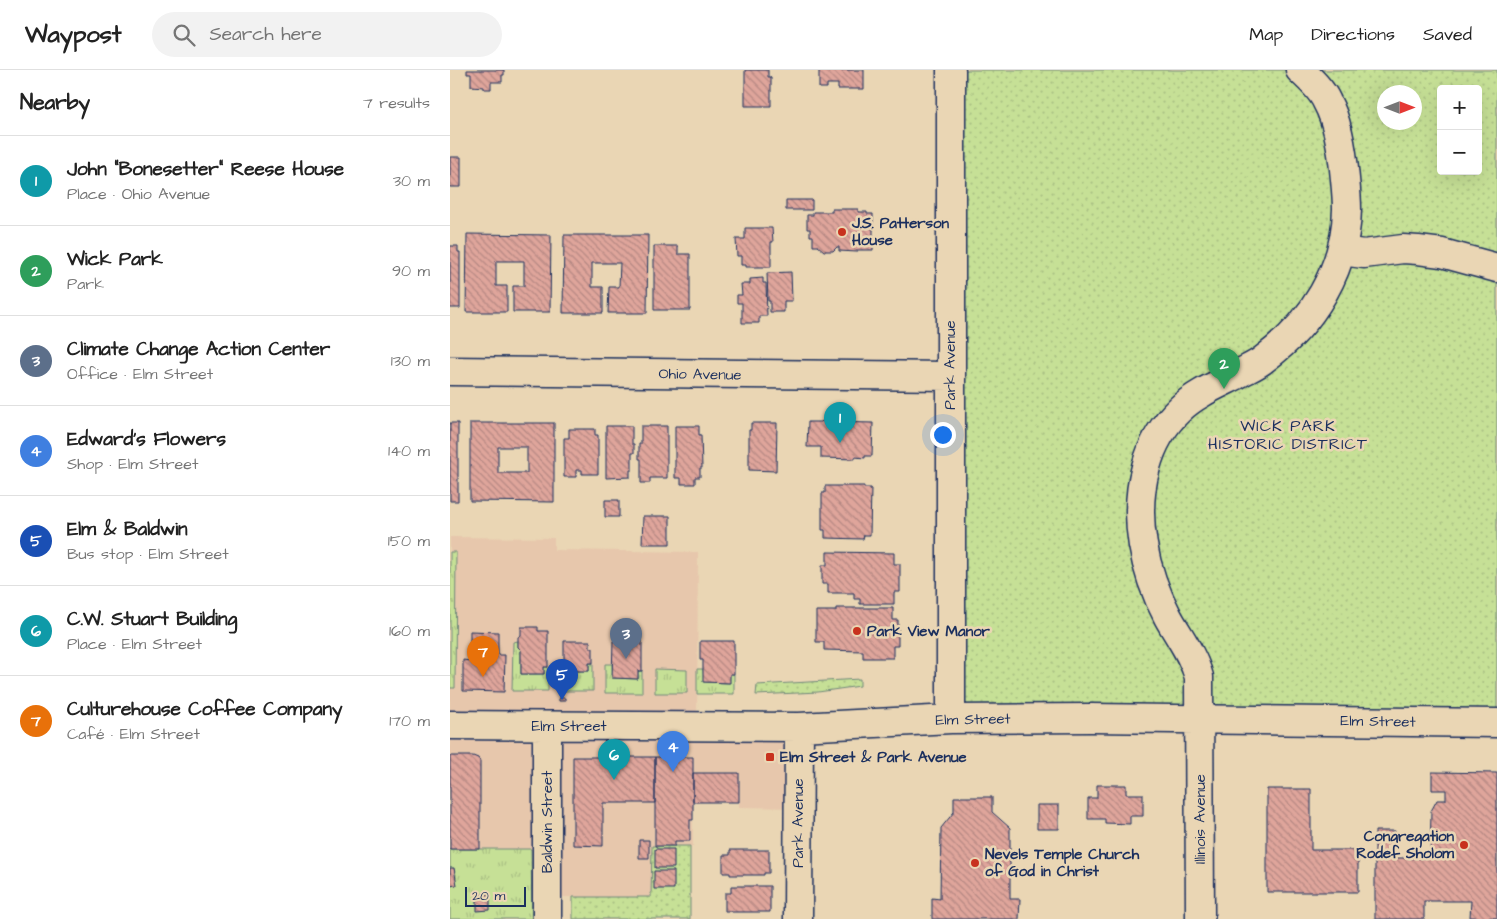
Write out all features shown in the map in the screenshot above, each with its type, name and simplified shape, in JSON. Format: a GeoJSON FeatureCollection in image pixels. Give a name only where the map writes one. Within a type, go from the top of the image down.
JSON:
{"type":"FeatureCollection","features":[{"type":"Feature","properties":{"kind":"street","name":"Park Avenue"},"geometry":{"type":"LineString","coordinates":[[951,70],[951,719]]}},
{"type":"Feature","properties":{"kind":"street","name":"Illinois Avenue"},"geometry":{"type":"LineString","coordinates":[[1200,919],[1199,677],[1196,665],[1167,614],[1151,576],[1143,547],[1140,520],[1141,493],[1146,467],[1154,443],[1180,408],[1204,392],[1264,360],[1296,331],[1318,303],[1333,275],[1343,245],[1347,209],[1344,163],[1336,127],[1327,101],[1300,70]]}},
{"type":"Feature","properties":{"kind":"street"},"geometry":{"type":"LineString","coordinates":[[1341,252],[1364,254],[1403,249],[1442,252],[1497,268]]}},
{"type":"Feature","properties":{"kind":"street","name":"Ohio Avenue"},"geometry":{"type":"LineString","coordinates":[[450,371],[950,376]]}},
{"type":"Feature","properties":{"kind":"street","name":"Elm Street"},"geometry":{"type":"LineString","coordinates":[[450,725],[799,727],[951,719],[1091,718],[1497,723]]}},
{"type":"Feature","properties":{"kind":"street","name":"Baldwin Street"},"geometry":{"type":"LineString","coordinates":[[547,726],[547,919]]}},
{"type":"Feature","properties":{"kind":"street","name":"Park Avenue"},"geometry":{"type":"LineString","coordinates":[[798,919],[799,727]]}},
{"type":"Feature","properties":{"kind":"shaded area"},"geometry":{"type":"Polygon","coordinates":[[[450,537],[554,538],[554,550],[698,552],[697,727],[799,727],[799,808],[739,807],[739,802],[693,802],[693,846],[652,846],[652,897],[547,897],[547,850],[450,849],[450,537]]]}},
{"type":"Feature","properties":{"kind":"green space"},"geometry":{"type":"Polygon","coordinates":[[[951,70],[1497,70],[1497,723],[951,719],[951,70]]]}},
{"type":"Feature","properties":{"kind":"green space"},"geometry":{"type":"Polygon","coordinates":[[[450,552],[456,552],[455,688],[450,688],[450,552]]]}},
{"type":"Feature","properties":{"kind":"green space"},"geometry":{"type":"Polygon","coordinates":[[[518,641],[518,647],[521,650],[521,674],[544,674],[544,667],[548,667],[548,691],[512,691],[513,642],[518,641]]]}},
{"type":"Feature","properties":{"kind":"green space"},"geometry":{"type":"Polygon","coordinates":[[[589,663],[593,663],[593,691],[556,691],[556,671],[589,671],[589,663]]]}},
{"type":"Feature","properties":{"kind":"green space"},"geometry":{"type":"Polygon","coordinates":[[[605,664],[612,664],[613,678],[638,679],[638,671],[642,671],[642,693],[605,693],[605,664]]]}},
{"type":"Feature","properties":{"kind":"green space"},"geometry":{"type":"Polygon","coordinates":[[[655,669],[687,670],[687,693],[655,693],[655,669]]]}},
{"type":"Feature","properties":{"kind":"green space"},"geometry":{"type":"Polygon","coordinates":[[[697,669],[703,669],[704,682],[729,683],[730,674],[734,674],[734,694],[697,694],[697,669]]]}},
{"type":"Feature","properties":{"kind":"green space"},"geometry":{"type":"Polygon","coordinates":[[[860,679],[860,686],[818,692],[756,695],[757,685],[860,679]]]}},
{"type":"Feature","properties":{"kind":"green space"},"geometry":{"type":"Polygon","coordinates":[[[652,846],[690,846],[690,919],[573,919],[573,897],[651,897],[652,846]]]}},
{"type":"Feature","properties":{"kind":"green space"},"geometry":{"type":"Polygon","coordinates":[[[450,849],[531,849],[532,919],[450,919],[450,849]]]}},
{"type":"Feature","properties":{"kind":"building"},"geometry":{"type":"Polygon","coordinates":[[[467,70],[504,70],[504,75],[502,75],[502,82],[491,82],[491,89],[484,89],[484,87],[471,86],[471,74],[467,74],[467,70]]]}},
{"type":"Feature","properties":{"kind":"building"},"geometry":{"type":"Polygon","coordinates":[[[745,70],[768,70],[768,77],[771,77],[771,106],[745,106],[745,70]]]}},
{"type":"Feature","properties":{"kind":"building"},"geometry":{"type":"Polygon","coordinates":[[[819,70],[864,70],[864,89],[838,89],[838,84],[827,84],[827,88],[819,88],[819,70]]]}},
{"type":"Feature","properties":{"kind":"building"},"geometry":{"type":"Polygon","coordinates":[[[450,157],[461,157],[461,187],[450,187],[450,157]]]}},
{"type":"Feature","properties":{"kind":"building"},"geometry":{"type":"Polygon","coordinates":[[[786,200],[812,200],[812,210],[786,210],[786,200]]]}},
{"type":"Feature","properties":{"kind":"building","name":"J.S. Patterson House"},"geometry":{"type":"Polygon","coordinates":[[[832,209],[858,209],[858,212],[873,214],[873,250],[857,250],[857,252],[839,251],[839,247],[837,247],[833,251],[824,251],[818,246],[813,246],[813,236],[810,236],[810,229],[807,229],[807,215],[813,215],[813,212],[832,212],[832,209]]]}},
{"type":"Feature","properties":{"kind":"building"},"geometry":{"type":"Polygon","coordinates":[[[745,228],[772,228],[771,267],[746,267],[746,265],[741,265],[741,256],[737,256],[736,239],[745,239],[745,228]]]}},
{"type":"Feature","properties":{"kind":"building"},"geometry":{"type":"Polygon","coordinates":[[[467,234],[551,235],[550,312],[513,312],[513,286],[524,286],[524,261],[496,261],[496,286],[507,286],[507,312],[466,312],[467,234]]]}},
{"type":"Feature","properties":{"kind":"building"},"geometry":{"type":"Polygon","coordinates":[[[564,235],[648,235],[647,313],[608,313],[609,287],[619,287],[620,263],[592,263],[592,287],[603,287],[603,313],[563,313],[564,235]]]}},
{"type":"Feature","properties":{"kind":"building"},"geometry":{"type":"Polygon","coordinates":[[[450,246],[458,246],[458,252],[460,252],[460,308],[450,308],[450,246]]]}},
{"type":"Feature","properties":{"kind":"building"},"geometry":{"type":"Polygon","coordinates":[[[654,246],[678,246],[678,254],[690,254],[690,310],[654,310],[654,246]]]}},
{"type":"Feature","properties":{"kind":"building"},"geometry":{"type":"Polygon","coordinates":[[[791,272],[792,301],[784,301],[784,312],[770,312],[767,273],[791,272]]]}},
{"type":"Feature","properties":{"kind":"building"},"geometry":{"type":"Polygon","coordinates":[[[763,278],[763,283],[766,283],[767,316],[759,316],[759,323],[742,323],[742,303],[737,303],[737,295],[742,295],[741,284],[750,284],[750,279],[763,278]]]}},
{"type":"Feature","properties":{"kind":"building"},"geometry":{"type":"Polygon","coordinates":[[[808,422],[873,423],[872,456],[865,456],[865,458],[855,457],[855,459],[821,458],[821,447],[807,447],[808,422]]]}},
{"type":"Feature","properties":{"kind":"building"},"geometry":{"type":"Polygon","coordinates":[[[450,423],[458,423],[458,501],[450,501],[450,423]]]}},
{"type":"Feature","properties":{"kind":"building"},"geometry":{"type":"Polygon","coordinates":[[[470,423],[554,423],[554,502],[470,501],[470,423]],[[498,447],[498,473],[527,473],[527,447],[498,447]]]}},
{"type":"Feature","properties":{"kind":"building"},"geometry":{"type":"Polygon","coordinates":[[[751,423],[777,423],[776,471],[749,470],[749,430],[751,430],[751,423]]]}},
{"type":"Feature","properties":{"kind":"building"},"geometry":{"type":"Polygon","coordinates":[[[606,426],[632,426],[634,453],[632,453],[630,477],[606,478],[606,426]]]}},
{"type":"Feature","properties":{"kind":"building"},"geometry":{"type":"Polygon","coordinates":[[[641,426],[667,426],[667,478],[650,478],[650,483],[641,483],[639,444],[641,444],[641,426]]]}},
{"type":"Feature","properties":{"kind":"building"},"geometry":{"type":"Polygon","coordinates":[[[675,426],[699,426],[702,468],[700,468],[700,477],[695,477],[695,484],[681,484],[681,478],[675,478],[675,426]]]}},
{"type":"Feature","properties":{"kind":"building"},"geometry":{"type":"Polygon","coordinates":[[[569,429],[595,429],[595,435],[598,435],[598,474],[582,474],[582,470],[576,470],[576,477],[564,477],[564,438],[569,438],[569,429]]]}},
{"type":"Feature","properties":{"kind":"building"},"geometry":{"type":"Polygon","coordinates":[[[825,486],[864,486],[864,488],[871,488],[870,535],[864,535],[863,539],[825,538],[825,530],[822,530],[822,493],[825,493],[825,486]]]}},
{"type":"Feature","properties":{"kind":"building"},"geometry":{"type":"Polygon","coordinates":[[[605,500],[619,500],[619,517],[605,517],[605,500]]]}},
{"type":"Feature","properties":{"kind":"building"},"geometry":{"type":"Polygon","coordinates":[[[643,516],[670,516],[670,544],[642,544],[643,516]]]}},
{"type":"Feature","properties":{"kind":"building","name":"Park View Manor"},"geometry":{"type":"Polygon","coordinates":[[[827,552],[894,553],[894,564],[900,564],[900,592],[894,592],[894,604],[860,604],[860,599],[854,599],[854,593],[828,593],[828,584],[822,584],[822,565],[827,565],[827,552]]]}},
{"type":"Feature","properties":{"kind":"building","name":"Park View Manor"},"geometry":{"type":"Polygon","coordinates":[[[836,608],[893,608],[893,620],[898,620],[898,646],[893,646],[893,658],[863,658],[863,651],[824,650],[824,642],[816,642],[816,611],[836,611],[836,608]]]}},
{"type":"Feature","properties":{"kind":"building"},"geometry":{"type":"Polygon","coordinates":[[[521,627],[538,627],[538,631],[548,631],[548,667],[544,667],[544,674],[521,674],[521,650],[518,647],[518,637],[521,635],[521,627]]]}},
{"type":"Feature","properties":{"kind":"building"},"geometry":{"type":"Polygon","coordinates":[[[470,631],[498,632],[498,655],[505,655],[504,692],[463,691],[463,660],[470,661],[470,631]]]}},
{"type":"Feature","properties":{"kind":"building"},"geometry":{"type":"Polygon","coordinates":[[[564,641],[590,641],[590,648],[593,648],[593,663],[589,663],[589,671],[564,671],[564,641]]]}},
{"type":"Feature","properties":{"kind":"building"},"geometry":{"type":"Polygon","coordinates":[[[613,641],[642,641],[642,671],[638,671],[638,679],[612,678],[613,641]]]}},
{"type":"Feature","properties":{"kind":"building"},"geometry":{"type":"Polygon","coordinates":[[[700,641],[734,641],[734,674],[730,674],[730,683],[703,682],[703,660],[700,660],[700,641]]]}},
{"type":"Feature","properties":{"kind":"building"},"geometry":{"type":"Polygon","coordinates":[[[559,698],[565,698],[565,701],[559,701],[559,698]]]}},
{"type":"Feature","properties":{"kind":"building"},"geometry":{"type":"Polygon","coordinates":[[[450,756],[473,756],[480,761],[480,849],[450,849],[450,756]]]}},
{"type":"Feature","properties":{"kind":"building"},"geometry":{"type":"Polygon","coordinates":[[[573,757],[655,757],[655,803],[603,803],[603,846],[573,845],[573,757]]]}},
{"type":"Feature","properties":{"kind":"building"},"geometry":{"type":"Polygon","coordinates":[[[655,757],[693,757],[693,820],[690,820],[690,841],[675,841],[675,846],[655,846],[655,757]]]}},
{"type":"Feature","properties":{"kind":"building","name":"Congregation Rodef Sholom"},"geometry":{"type":"Polygon","coordinates":[[[1432,772],[1497,773],[1497,918],[1470,917],[1471,901],[1424,901],[1424,919],[1375,919],[1375,831],[1395,831],[1395,858],[1430,858],[1431,811],[1437,800],[1446,800],[1446,790],[1432,790],[1432,772]]]}},
{"type":"Feature","properties":{"kind":"building"},"geometry":{"type":"Polygon","coordinates":[[[693,773],[739,773],[739,802],[693,802],[693,773]]]}},
{"type":"Feature","properties":{"kind":"building"},"geometry":{"type":"Polygon","coordinates":[[[1097,785],[1126,785],[1126,794],[1143,794],[1143,816],[1130,816],[1130,824],[1105,823],[1105,819],[1088,819],[1088,798],[1097,798],[1097,785]]]}},
{"type":"Feature","properties":{"kind":"building"},"geometry":{"type":"Polygon","coordinates":[[[1267,789],[1311,789],[1311,850],[1358,850],[1358,892],[1267,892],[1267,789]]]}},
{"type":"Feature","properties":{"kind":"building","name":"Nevels Temple Church of God in Christ"},"geometry":{"type":"Polygon","coordinates":[[[954,797],[992,797],[992,812],[1010,828],[1010,899],[1020,899],[1019,919],[932,919],[932,898],[940,899],[941,828],[954,812],[954,797]]]}},
{"type":"Feature","properties":{"kind":"building"},"geometry":{"type":"Polygon","coordinates":[[[1037,805],[1059,805],[1059,829],[1037,829],[1037,805]]]}},
{"type":"Feature","properties":{"kind":"building"},"geometry":{"type":"Polygon","coordinates":[[[639,840],[649,840],[649,858],[639,858],[639,840]]]}},
{"type":"Feature","properties":{"kind":"building"},"geometry":{"type":"Polygon","coordinates":[[[655,849],[674,849],[674,868],[655,868],[655,849]]]}},
{"type":"Feature","properties":{"kind":"building"},"geometry":{"type":"Polygon","coordinates":[[[730,850],[769,850],[769,873],[764,873],[764,875],[730,875],[730,873],[723,873],[723,855],[730,855],[730,850]]]}},
{"type":"Feature","properties":{"kind":"building"},"geometry":{"type":"Polygon","coordinates":[[[450,868],[454,868],[457,885],[450,886],[450,868]]]}},
{"type":"Feature","properties":{"kind":"building"},"geometry":{"type":"Polygon","coordinates":[[[654,871],[674,871],[674,889],[654,889],[654,871]]]}},
{"type":"Feature","properties":{"kind":"building"},"geometry":{"type":"Polygon","coordinates":[[[731,886],[770,886],[770,912],[725,911],[725,893],[731,893],[731,886]]]}},
{"type":"Feature","properties":{"kind":"building"},"geometry":{"type":"Polygon","coordinates":[[[477,894],[490,894],[490,910],[477,911],[477,894]]]}},
{"type":"Feature","properties":{"kind":"place","name":"J.S. Patterson House"},"geometry":{"type":"Point","coordinates":[842,232]}},
{"type":"Feature","properties":{"kind":"place","name":"Wick Park"},"geometry":{"type":"Point","coordinates":[1224,389]}},
{"type":"Feature","properties":{"kind":"place","name":"John \"Bonesetter\" Reese House"},"geometry":{"type":"Point","coordinates":[840,443]}},
{"type":"Feature","properties":{"kind":"place","name":"Park View Manor"},"geometry":{"type":"Point","coordinates":[857,631]}},
{"type":"Feature","properties":{"kind":"place","name":"Climate Change Action Center"},"geometry":{"type":"Point","coordinates":[626,659]}},
{"type":"Feature","properties":{"kind":"place","name":"Culturehouse Coffee Company"},"geometry":{"type":"Point","coordinates":[483,677]}},
{"type":"Feature","properties":{"kind":"place","name":"Elm & Baldwin"},"geometry":{"type":"Point","coordinates":[562,700]}},
{"type":"Feature","properties":{"kind":"place","name":"Elm Street & Park Avenue"},"geometry":{"type":"Point","coordinates":[770,757]}},
{"type":"Feature","properties":{"kind":"place","name":"Edward's Flowers"},"geometry":{"type":"Point","coordinates":[673,772]}},
{"type":"Feature","properties":{"kind":"place","name":"C.W. Stuart Building"},"geometry":{"type":"Point","coordinates":[614,780]}},
{"type":"Feature","properties":{"kind":"place","name":"Congregation Rodef Sholom"},"geometry":{"type":"Point","coordinates":[1464,845]}},
{"type":"Feature","properties":{"kind":"place","name":"Nevels Temple Church of God in Christ"},"geometry":{"type":"Point","coordinates":[975,863]}},
{"type":"Feature","properties":{"kind":"district","name":"WICK PARK HISTORIC DISTRICT"},"geometry":{"type":"Point","coordinates":[1288,434]}}]}
